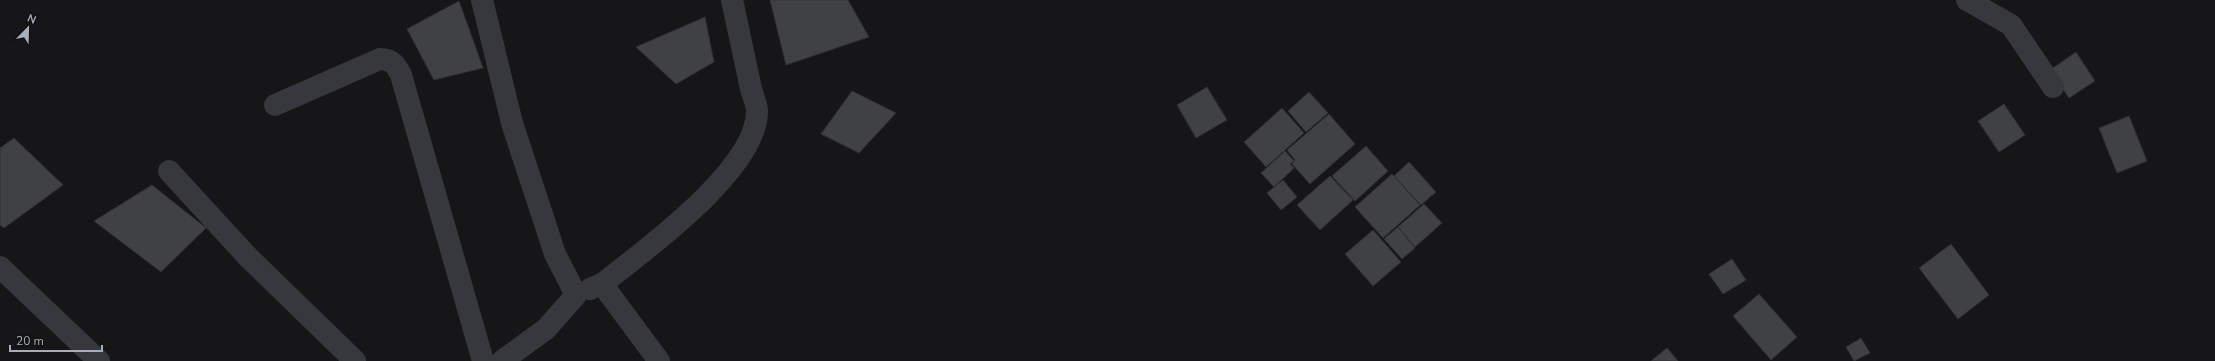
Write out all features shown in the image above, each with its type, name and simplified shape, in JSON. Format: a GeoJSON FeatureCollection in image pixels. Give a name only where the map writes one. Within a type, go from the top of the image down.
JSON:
{"type":"FeatureCollection","features":[{"type":"Feature","properties":{"kind":"street"},"geometry":{"type":"LineString","coordinates":[[482,0],[512,123],[555,254],[576,295]]}},
{"type":"Feature","properties":{"kind":"street"},"geometry":{"type":"LineString","coordinates":[[502,361],[546,329],[576,295],[602,284],[652,245],[719,184],[741,156],[751,137],[757,109],[732,0]]}},
{"type":"Feature","properties":{"kind":"street"},"geometry":{"type":"LineString","coordinates":[[1967,0],[2011,25],[2053,87]]}},
{"type":"Feature","properties":{"kind":"street"},"geometry":{"type":"LineString","coordinates":[[275,105],[380,59],[388,59],[396,65],[405,90],[483,361]]}},
{"type":"Feature","properties":{"kind":"street"},"geometry":{"type":"LineString","coordinates":[[169,171],[247,256],[355,361]]}},
{"type":"Feature","properties":{"kind":"street"},"geometry":{"type":"LineString","coordinates":[[0,267],[99,361]]}},
{"type":"Feature","properties":{"kind":"street"},"geometry":{"type":"LineString","coordinates":[[602,284],[659,361]]}},
{"type":"Feature","properties":{"kind":"building"},"geometry":{"type":"Polygon","coordinates":[[[770,0],[848,0],[869,37],[786,65],[770,0]]]}},
{"type":"Feature","properties":{"kind":"building"},"geometry":{"type":"Polygon","coordinates":[[[459,1],[483,68],[434,80],[407,29],[459,1]]]}},
{"type":"Feature","properties":{"kind":"building"},"geometry":{"type":"Polygon","coordinates":[[[705,17],[714,62],[676,84],[636,47],[705,17]]]}},
{"type":"Feature","properties":{"kind":"building"},"geometry":{"type":"Polygon","coordinates":[[[2076,52],[2095,81],[2069,98],[2050,70],[2076,52]]]}},
{"type":"Feature","properties":{"kind":"building"},"geometry":{"type":"Polygon","coordinates":[[[1207,87],[1227,120],[1196,138],[1177,105],[1207,87]]]}},
{"type":"Feature","properties":{"kind":"building"},"geometry":{"type":"Polygon","coordinates":[[[852,91],[896,113],[859,153],[821,134],[852,91]]]}},
{"type":"Feature","properties":{"kind":"building"},"geometry":{"type":"Polygon","coordinates":[[[1309,92],[1328,113],[1306,132],[1288,111],[1309,92]]]}},
{"type":"Feature","properties":{"kind":"building"},"geometry":{"type":"Polygon","coordinates":[[[2004,104],[2025,135],[1999,152],[1978,121],[2004,104]]]}},
{"type":"Feature","properties":{"kind":"building"},"geometry":{"type":"Polygon","coordinates":[[[1282,108],[1304,133],[1266,167],[1244,142],[1282,108]]]}},
{"type":"Feature","properties":{"kind":"building"},"geometry":{"type":"Polygon","coordinates":[[[1329,114],[1355,144],[1310,184],[1292,164],[1295,160],[1287,150],[1329,114]]]}},
{"type":"Feature","properties":{"kind":"building"},"geometry":{"type":"Polygon","coordinates":[[[2129,116],[2147,161],[2117,173],[2099,128],[2129,116]]]}},
{"type":"Feature","properties":{"kind":"building"},"geometry":{"type":"Polygon","coordinates":[[[14,138],[63,185],[4,228],[0,225],[0,148],[14,138]]]}},
{"type":"Feature","properties":{"kind":"building"},"geometry":{"type":"Polygon","coordinates":[[[1366,146],[1388,171],[1355,201],[1332,176],[1366,146]]]}},
{"type":"Feature","properties":{"kind":"building"},"geometry":{"type":"Polygon","coordinates":[[[1285,151],[1294,161],[1290,164],[1294,168],[1274,187],[1261,173],[1285,151]]]}},
{"type":"Feature","properties":{"kind":"building"},"geometry":{"type":"Polygon","coordinates":[[[1409,162],[1436,192],[1421,205],[1394,176],[1409,162]]]}},
{"type":"Feature","properties":{"kind":"building"},"geometry":{"type":"Polygon","coordinates":[[[1392,174],[1420,205],[1383,238],[1355,207],[1392,174]]]}},
{"type":"Feature","properties":{"kind":"building"},"geometry":{"type":"Polygon","coordinates":[[[1330,176],[1353,200],[1320,230],[1297,205],[1330,176]]]}},
{"type":"Feature","properties":{"kind":"building"},"geometry":{"type":"Polygon","coordinates":[[[1283,180],[1297,197],[1281,210],[1267,193],[1283,180]]]}},
{"type":"Feature","properties":{"kind":"building"},"geometry":{"type":"Polygon","coordinates":[[[152,185],[206,228],[161,272],[94,221],[152,185]]]}},
{"type":"Feature","properties":{"kind":"building"},"geometry":{"type":"Polygon","coordinates":[[[1424,204],[1442,223],[1415,247],[1398,227],[1424,204]]]}},
{"type":"Feature","properties":{"kind":"building"},"geometry":{"type":"Polygon","coordinates":[[[1398,227],[1415,248],[1402,259],[1384,239],[1398,227]]]}},
{"type":"Feature","properties":{"kind":"building"},"geometry":{"type":"Polygon","coordinates":[[[1373,230],[1401,262],[1373,286],[1345,254],[1373,230]]]}},
{"type":"Feature","properties":{"kind":"building"},"geometry":{"type":"Polygon","coordinates":[[[1951,244],[1989,295],[1958,319],[1919,268],[1951,244]]]}},
{"type":"Feature","properties":{"kind":"building"},"geometry":{"type":"Polygon","coordinates":[[[1732,259],[1746,280],[1723,294],[1709,274],[1732,259]]]}},
{"type":"Feature","properties":{"kind":"building"},"geometry":{"type":"Polygon","coordinates":[[[1759,294],[1797,337],[1771,360],[1733,316],[1759,294]]]}},
{"type":"Feature","properties":{"kind":"building"},"geometry":{"type":"Polygon","coordinates":[[[1861,338],[1870,353],[1854,361],[1846,347],[1861,338]]]}},
{"type":"Feature","properties":{"kind":"building"},"geometry":{"type":"Polygon","coordinates":[[[1667,348],[1678,361],[1651,361],[1667,348]]]}}]}
